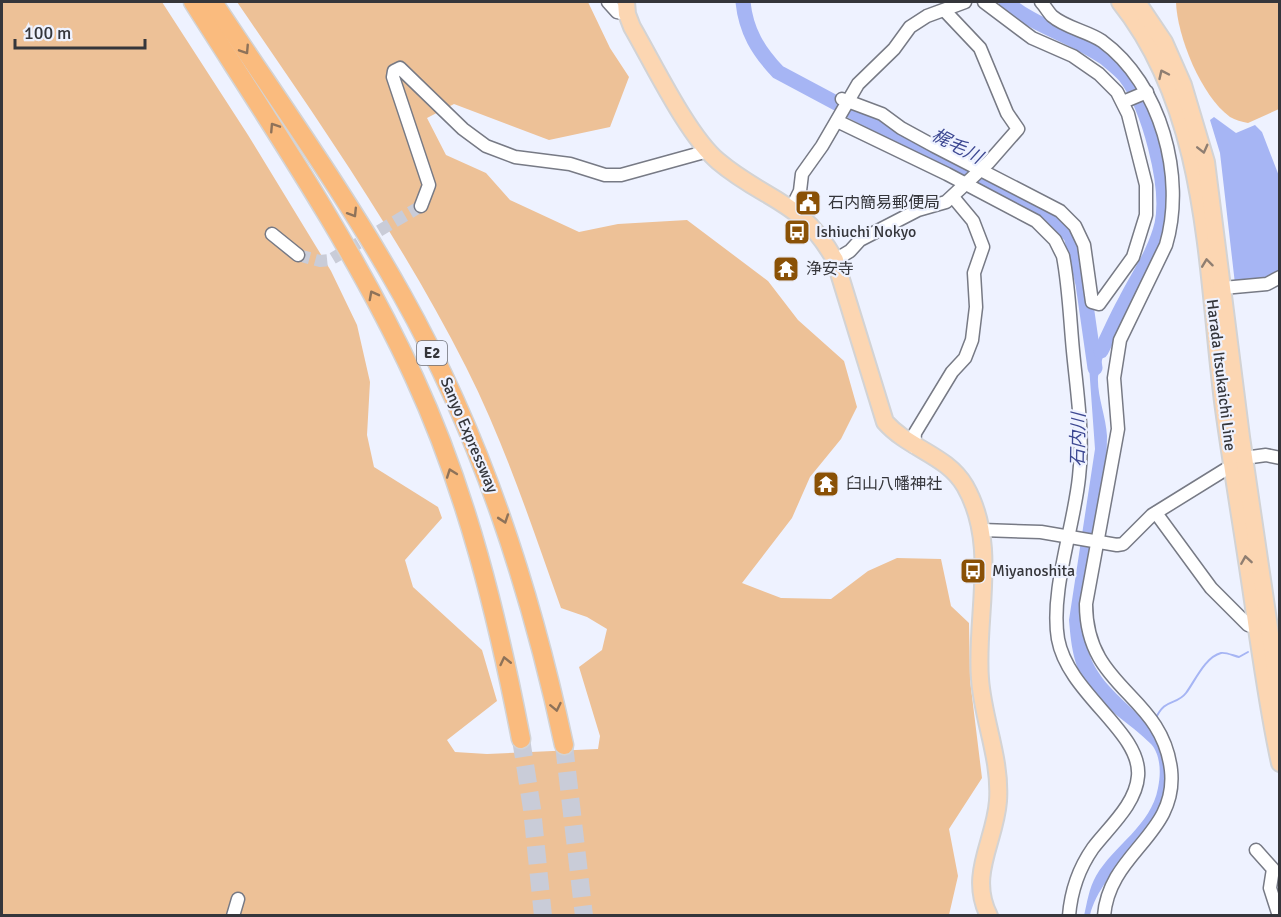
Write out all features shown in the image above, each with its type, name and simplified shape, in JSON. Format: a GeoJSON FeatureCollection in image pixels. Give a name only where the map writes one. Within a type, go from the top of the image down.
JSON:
{"type":"FeatureCollection","features":[{"type":"Feature","properties":{"kind":"highway","name":"Sanyo Expressway"},"geometry":{"type":"LineString","coordinates":[[193,2],[330,217],[415,379],[478,551],[499,633],[520,739]]}},
{"type":"Feature","properties":{"kind":"highway","name":"Sanyo Expressway"},"geometry":{"type":"LineString","coordinates":[[213,2],[350,208],[402,295],[442,372],[499,505],[518,563],[536,623],[564,745]]}},
{"type":"Feature","properties":{"kind":"main road","name":"Harada Itsukaichi Line"},"geometry":{"type":"LineString","coordinates":[[1120,2],[1152,48],[1171,89],[1193,165],[1238,462],[1280,702]]}},
{"type":"Feature","properties":{"kind":"main road","name":"Harada Itsukaichi Line"},"geometry":{"type":"LineString","coordinates":[[1137,2],[1164,42],[1191,107],[1206,162],[1223,288],[1238,462],[1257,628],[1267,700],[1280,763]]}},
{"type":"Feature","properties":{"kind":"main road"},"geometry":{"type":"LineString","coordinates":[[626,8],[642,44],[708,151],[740,176],[792,207],[823,238],[835,260],[885,422],[897,437],[946,463],[966,488],[982,530],[984,562],[980,682],[998,774],[997,812],[980,880],[984,905],[989,915]]}},
{"type":"Feature","properties":{"kind":"street"},"geometry":{"type":"LineString","coordinates":[[608,2],[617,12],[626,8]]}},
{"type":"Feature","properties":{"kind":"street"},"geometry":{"type":"LineString","coordinates":[[792,207],[800,191],[802,174],[837,120],[845,101],[858,84],[894,49],[910,27],[927,16],[965,2]]}},
{"type":"Feature","properties":{"kind":"street"},"geometry":{"type":"LineString","coordinates":[[845,101],[882,114],[901,128],[1051,205],[1068,218],[1084,245],[1092,302],[1096,306],[1133,257],[1144,230],[1146,185],[1137,156],[1136,140],[1124,102],[1099,74],[1071,55],[1022,31],[984,2]]}},
{"type":"Feature","properties":{"kind":"street"},"geometry":{"type":"LineString","coordinates":[[1041,2],[1055,18],[1091,34],[1134,70],[1147,92],[1171,170],[1173,212],[1166,245],[1120,340],[1114,378],[1118,429],[1086,604],[1092,644],[1112,679],[1151,717],[1164,742],[1171,772],[1170,796],[1162,818],[1115,876],[1106,900],[1104,915]]}},
{"type":"Feature","properties":{"kind":"street"},"geometry":{"type":"LineString","coordinates":[[835,260],[850,251],[860,240],[953,197],[1018,129],[1007,113],[980,48],[945,11]]}},
{"type":"Feature","properties":{"kind":"street"},"geometry":{"type":"LineString","coordinates":[[421,206],[429,185],[393,77],[394,71],[400,68],[463,129],[486,146],[515,157],[570,164],[605,175],[621,175],[708,151]]}},
{"type":"Feature","properties":{"kind":"street"},"geometry":{"type":"LineString","coordinates":[[1124,102],[1147,92]]}},
{"type":"Feature","properties":{"kind":"street"},"geometry":{"type":"LineString","coordinates":[[837,120],[965,183],[1043,226],[1060,248],[1066,270],[1081,447],[1070,537],[1056,612],[1062,654],[1075,680],[1131,745],[1137,759],[1138,774],[1132,796],[1081,868],[1073,890],[1069,915]]}},
{"type":"Feature","properties":{"kind":"street"},"geometry":{"type":"LineString","coordinates":[[914,447],[915,433],[952,372],[965,358],[972,340],[976,307],[974,273],[983,247],[973,221],[953,197]]}},
{"type":"Feature","properties":{"kind":"street"},"geometry":{"type":"LineString","coordinates":[[272,234],[298,255]]}},
{"type":"Feature","properties":{"kind":"street"},"geometry":{"type":"LineString","coordinates":[[1066,270],[1087,267]]}},
{"type":"Feature","properties":{"kind":"street"},"geometry":{"type":"LineString","coordinates":[[1223,288],[1267,284],[1280,277]]}},
{"type":"Feature","properties":{"kind":"street"},"geometry":{"type":"LineString","coordinates":[[982,530],[1007,529],[1123,544],[1156,513],[1238,462],[1269,455],[1280,458]]}},
{"type":"Feature","properties":{"kind":"street"},"geometry":{"type":"LineString","coordinates":[[1156,513],[1211,588],[1250,627],[1257,628]]}},
{"type":"Feature","properties":{"kind":"street"},"geometry":{"type":"LineString","coordinates":[[1256,850],[1273,869],[1270,888],[1280,915]]}},
{"type":"Feature","properties":{"kind":"street"},"geometry":{"type":"LineString","coordinates":[[233,915],[238,900]]}},
{"type":"Feature","properties":{"kind":"shaded area"},"geometry":{"type":"Polygon","coordinates":[[[2,2],[162,2],[248,135],[331,271],[357,325],[370,382],[367,435],[374,467],[438,507],[442,518],[405,560],[413,587],[482,650],[497,701],[447,740],[455,752],[487,754],[598,749],[600,736],[579,667],[602,650],[607,629],[587,617],[561,608],[493,426],[441,319],[358,181],[237,2],[588,2],[610,48],[629,77],[610,127],[549,140],[454,104],[427,118],[446,155],[486,173],[510,200],[579,232],[618,224],[687,220],[768,281],[798,320],[844,361],[857,407],[841,439],[810,477],[792,518],[742,583],[781,598],[831,599],[868,571],[897,558],[941,559],[951,606],[969,623],[970,680],[982,778],[949,829],[958,876],[949,915],[2,916],[2,2]]]}},
{"type":"Feature","properties":{"kind":"shaded area"},"geometry":{"type":"Polygon","coordinates":[[[1176,2],[1279,2],[1279,109],[1248,123],[1232,118],[1219,107],[1209,95],[1192,64],[1177,16],[1176,2]]]}},
{"type":"Feature","properties":{"kind":"water"},"geometry":{"type":"Polygon","coordinates":[[[1214,117],[1236,133],[1255,125],[1262,132],[1279,176],[1279,270],[1259,282],[1235,284],[1220,153],[1210,120],[1214,117]]]}},
{"type":"Feature","properties":{"kind":"water"},"geometry":{"type":"Polygon","coordinates":[[[1117,326],[1103,358],[1098,377],[1107,436],[1107,457],[1086,636],[1090,656],[1099,674],[1150,728],[1159,744],[1165,764],[1166,789],[1155,817],[1107,881],[1090,915],[1084,916],[1096,876],[1148,813],[1154,801],[1160,777],[1158,759],[1151,744],[1110,710],[1082,678],[1074,654],[1069,620],[1095,449],[1088,352],[1117,326]]]}},
{"type":"Feature","properties":{"kind":"waterway","name":"梶毛川"},"geometry":{"type":"LineString","coordinates":[[743,2],[754,40],[778,72],[1046,215],[1071,236],[1083,284],[1095,368]]}},
{"type":"Feature","properties":{"kind":"waterway","name":"石内川"},"geometry":{"type":"LineString","coordinates":[[1006,2],[1029,18],[1093,50],[1121,71],[1142,107],[1156,147],[1163,189],[1162,224],[1151,255],[1101,351]]}},
{"type":"Feature","properties":{"kind":"waterway"},"geometry":{"type":"LineString","coordinates":[[1155,720],[1163,708],[1186,693],[1205,664],[1215,655],[1223,653],[1239,657],[1248,652]]}},
{"type":"Feature","properties":{"kind":"tunnel"},"geometry":{"type":"LineString","coordinates":[[298,255],[320,261],[330,260],[421,206]]}},
{"type":"Feature","properties":{"kind":"tunnel"},"geometry":{"type":"LineString","coordinates":[[521,739],[532,809],[543,916]]}},
{"type":"Feature","properties":{"kind":"tunnel"},"geometry":{"type":"LineString","coordinates":[[564,745],[584,916]]}},
{"type":"Feature","properties":{"kind":"place","name":"石内簡易郵便局"},"geometry":{"type":"Point","coordinates":[808,203]}},
{"type":"Feature","properties":{"kind":"place","name":"Ishiuchi Nokyo"},"geometry":{"type":"Point","coordinates":[797,232]}},
{"type":"Feature","properties":{"kind":"place","name":"浄安寺"},"geometry":{"type":"Point","coordinates":[786,269]}},
{"type":"Feature","properties":{"kind":"place","name":"臼山八幡神社"},"geometry":{"type":"Point","coordinates":[826,484]}},
{"type":"Feature","properties":{"kind":"place","name":"Miyanoshita"},"geometry":{"type":"Point","coordinates":[973,571]}}]}
